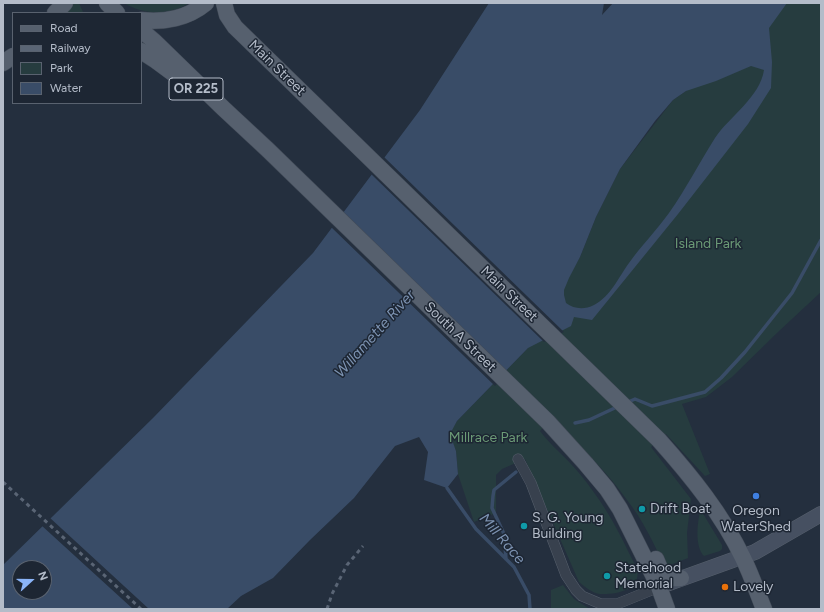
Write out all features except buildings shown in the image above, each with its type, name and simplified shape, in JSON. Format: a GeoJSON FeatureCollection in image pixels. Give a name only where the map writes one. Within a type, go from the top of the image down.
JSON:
{"type":"FeatureCollection","features":[{"type":"Feature","properties":{"kind":"main road"},"geometry":{"type":"LineString","coordinates":[[56,12],[65,3]]}},
{"type":"Feature","properties":{"kind":"main road"},"geometry":{"type":"LineString","coordinates":[[142,20],[162,21],[172,19],[187,14],[206,3]]}},
{"type":"Feature","properties":{"kind":"main road","name":"Main Street"},"geometry":{"type":"LineString","coordinates":[[224,3],[227,15],[235,27],[660,440],[685,469],[705,496],[743,557],[764,609]]}},
{"type":"Feature","properties":{"kind":"main road","name":"South A Street"},"geometry":{"type":"LineString","coordinates":[[142,31],[267,149],[548,422],[607,489],[620,509],[659,587],[667,609]]}},
{"type":"Feature","properties":{"kind":"main road","name":"OR 225"},"geometry":{"type":"LineString","coordinates":[[142,52],[224,110]]}},
{"type":"Feature","properties":{"kind":"main road"},"geometry":{"type":"LineString","coordinates":[[3,63],[12,57]]}},
{"type":"Feature","properties":{"kind":"main road"},"geometry":{"type":"LineString","coordinates":[[586,464],[607,482],[629,511],[642,531],[665,577],[670,579],[681,578]]}},
{"type":"Feature","properties":{"kind":"street"},"geometry":{"type":"LineString","coordinates":[[518,458],[531,483],[566,575],[582,596],[601,604],[617,604],[681,578],[743,557],[774,542],[821,514]]}},
{"type":"Feature","properties":{"kind":"green space"},"geometry":{"type":"Polygon","coordinates":[[[73,3],[79,3],[83,12],[63,12],[73,3]]]}},
{"type":"Feature","properties":{"kind":"green space"},"geometry":{"type":"Polygon","coordinates":[[[124,3],[189,3],[165,12],[148,12],[124,3]]]}},
{"type":"Feature","properties":{"kind":"green space","name":"Island Park"},"geometry":{"type":"Polygon","coordinates":[[[787,3],[821,3],[821,292],[732,377],[706,397],[682,404],[710,474],[705,476],[666,434],[651,447],[691,499],[687,533],[688,558],[665,567],[648,532],[633,508],[601,468],[552,418],[540,431],[593,491],[618,530],[637,570],[637,577],[631,587],[620,592],[600,594],[589,590],[579,582],[525,459],[502,469],[496,475],[496,513],[474,522],[458,474],[456,451],[449,434],[457,421],[528,348],[580,257],[596,217],[620,169],[673,100],[686,91],[787,3]]]}},
{"type":"Feature","properties":{"kind":"green space"},"geometry":{"type":"Polygon","coordinates":[[[700,512],[702,512],[722,545],[722,549],[720,551],[704,556],[699,547],[698,541],[698,523],[700,512]]]}},
{"type":"Feature","properties":{"kind":"green space"},"geometry":{"type":"Polygon","coordinates":[[[563,585],[574,599],[590,609],[551,609],[551,590],[563,585]]]}},
{"type":"Feature","properties":{"kind":"water","name":"Willamette River"},"geometry":{"type":"Polygon","coordinates":[[[489,3],[604,3],[602,15],[613,3],[787,3],[769,28],[772,62],[771,88],[748,124],[678,214],[592,320],[574,317],[571,326],[528,348],[457,421],[450,434],[456,451],[458,474],[447,488],[424,480],[428,452],[419,437],[395,446],[354,498],[273,578],[241,596],[227,609],[3,609],[3,565],[153,418],[313,253],[420,110],[489,3]],[[751,66],[716,81],[686,91],[673,100],[655,121],[620,169],[596,217],[580,257],[564,290],[566,303],[576,308],[587,308],[600,301],[610,292],[634,257],[669,213],[715,138],[751,98],[757,89],[764,70],[751,66]]]}},
{"type":"Feature","properties":{"kind":"pier"},"geometry":{"type":"Polygon","coordinates":[[[383,156],[564,332],[544,342],[370,173],[383,156]]]}},
{"type":"Feature","properties":{"kind":"pier"},"geometry":{"type":"Polygon","coordinates":[[[342,212],[507,373],[495,386],[331,227],[342,212]]]}},
{"type":"Feature","properties":{"kind":"pier"},"geometry":{"type":"Polygon","coordinates":[[[49,517],[149,609],[133,609],[41,525],[49,517]]]}},
{"type":"Feature","properties":{"kind":"waterway"},"geometry":{"type":"LineString","coordinates":[[626,403],[635,399],[652,406],[705,392],[721,378],[745,352],[792,293],[821,240]]}},
{"type":"Feature","properties":{"kind":"waterway"},"geometry":{"type":"LineString","coordinates":[[575,423],[589,420],[619,406]]}},
{"type":"Feature","properties":{"kind":"waterway"},"geometry":{"type":"LineString","coordinates":[[506,559],[504,534],[492,508],[493,496],[494,490],[516,472]]}},
{"type":"Feature","properties":{"kind":"waterway","name":"Mill Race"},"geometry":{"type":"LineString","coordinates":[[447,488],[476,529],[514,567],[529,595],[530,609]]}},
{"type":"Feature","properties":{"kind":"railway"},"geometry":{"type":"LineString","coordinates":[[3,482],[141,609]]}},
{"type":"Feature","properties":{"kind":"railway"},"geometry":{"type":"LineString","coordinates":[[327,609],[332,594],[347,565],[363,546]]}},
{"type":"Feature","properties":{"kind":"place","name":"Oregon WaterShed"},"geometry":{"type":"Point","coordinates":[756,496]}},
{"type":"Feature","properties":{"kind":"place","name":"Drift Boat"},"geometry":{"type":"Point","coordinates":[642,509]}},
{"type":"Feature","properties":{"kind":"place","name":"S. G. Young Building"},"geometry":{"type":"Point","coordinates":[524,526]}},
{"type":"Feature","properties":{"kind":"place","name":"Statehood Memorial"},"geometry":{"type":"Point","coordinates":[607,576]}},
{"type":"Feature","properties":{"kind":"place","name":"Lovely"},"geometry":{"type":"Point","coordinates":[725,587]}},
{"type":"Feature","properties":{"kind":"park label","name":"Millrace Park"},"geometry":{"type":"Point","coordinates":[488,438]}}]}
